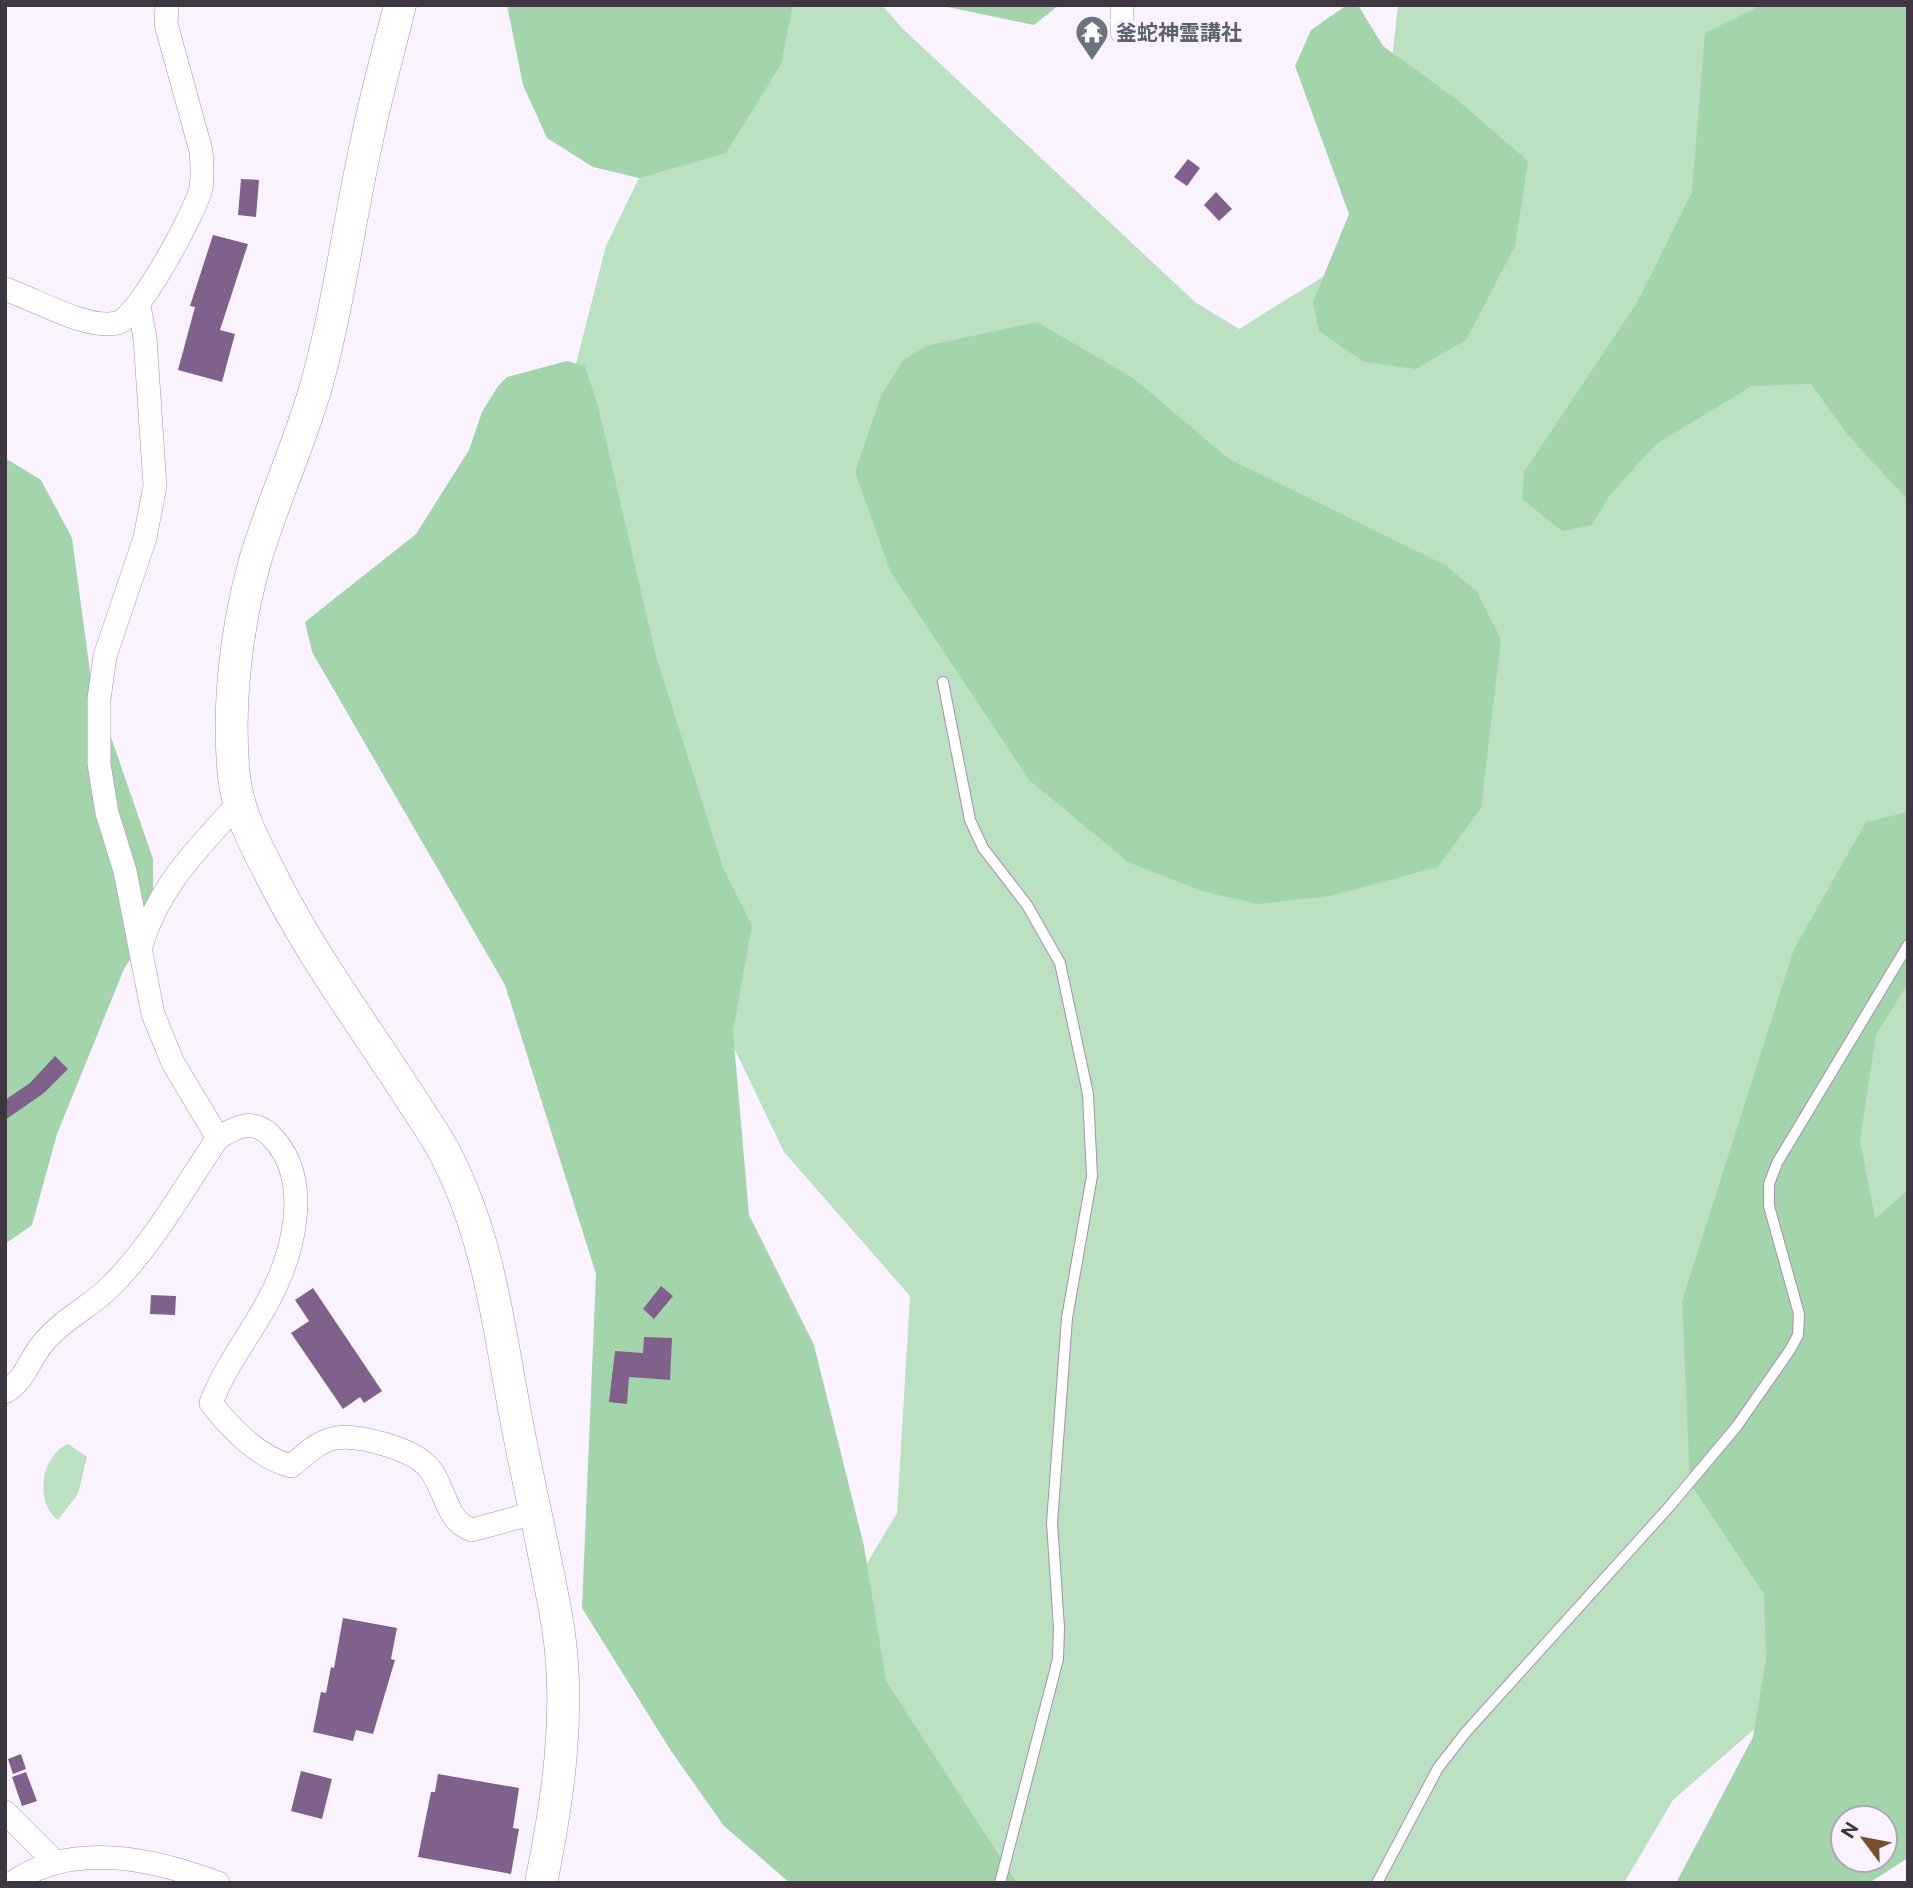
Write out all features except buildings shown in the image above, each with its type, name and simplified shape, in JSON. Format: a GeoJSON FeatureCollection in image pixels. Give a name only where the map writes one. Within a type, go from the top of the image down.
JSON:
{"type":"FeatureCollection","features":[{"type":"Feature","properties":{"kind":"street"},"geometry":{"type":"LineString","coordinates":[[5,289],[55,310],[99,323],[117,323],[127,319],[139,306],[193,212],[200,189],[201,150],[166,24],[167,5]]}},
{"type":"Feature","properties":{"kind":"street"},"geometry":{"type":"LineString","coordinates":[[400,5],[366,141],[338,299],[317,383],[296,452],[283,479],[255,562],[241,629],[232,712],[239,803],[249,831],[299,929],[446,1154],[464,1196],[494,1284],[534,1513],[558,1630],[563,1704],[555,1814],[541,1883]]}},
{"type":"Feature","properties":{"kind":"street"},"geometry":{"type":"LineString","coordinates":[[1122,5],[1122,32]]}},
{"type":"Feature","properties":{"kind":"street"},"geometry":{"type":"LineString","coordinates":[[139,306],[145,338],[155,486],[145,538],[105,656],[99,699],[99,764],[107,813],[125,871],[139,953],[161,1037],[218,1138]]}},
{"type":"Feature","properties":{"kind":"street"},"geometry":{"type":"LineString","coordinates":[[139,953],[149,919],[165,890],[239,803]]}},
{"type":"Feature","properties":{"kind":"street"},"geometry":{"type":"LineString","coordinates":[[5,1392],[19,1384],[29,1361],[61,1324],[108,1289],[133,1262],[218,1138],[239,1126],[252,1124],[270,1135],[297,1184],[294,1225],[278,1280],[211,1403],[232,1431],[280,1463],[291,1466],[316,1445],[337,1437],[382,1444],[408,1454],[426,1464],[436,1477],[456,1522],[472,1530],[534,1513]]}},
{"type":"Feature","properties":{"kind":"street"},"geometry":{"type":"LineString","coordinates":[[5,1812],[55,1862]]}},
{"type":"Feature","properties":{"kind":"street"},"geometry":{"type":"LineString","coordinates":[[12,1883],[55,1862],[136,1860],[162,1863],[218,1883]]}},
{"type":"Feature","properties":{"kind":"lane"},"geometry":{"type":"LineString","coordinates":[[943,682],[970,820],[983,848],[1027,905],[1060,963],[1088,1094],[1092,1176],[1067,1318],[1052,1523],[1059,1628],[1058,1659],[1000,1883]]}},
{"type":"Feature","properties":{"kind":"lane"},"geometry":{"type":"LineString","coordinates":[[1377,1883],[1438,1768],[1466,1732],[1670,1507],[1737,1426],[1790,1350],[1797,1335],[1799,1314],[1769,1206],[1769,1184],[1777,1163],[1908,944]]}},
{"type":"Feature","properties":{"kind":"green space"},"geometry":{"type":"Polygon","coordinates":[[[507,5],[793,5],[781,64],[726,153],[639,178],[593,167],[547,138],[523,85],[507,5]]]}},
{"type":"Feature","properties":{"kind":"green space"},"geometry":{"type":"Polygon","coordinates":[[[723,5],[882,5],[902,28],[1195,302],[1239,329],[1371,247],[1398,5],[1908,5],[1908,1586],[1828,1665],[1673,1800],[1624,1883],[839,1883],[735,1784],[897,1513],[910,1296],[784,1152],[688,952],[556,442],[606,246],[723,5]]]}},
{"type":"Feature","properties":{"kind":"green space"},"geometry":{"type":"Polygon","coordinates":[[[938,5],[1059,5],[1034,25],[938,5]]]}},
{"type":"Feature","properties":{"kind":"green space"},"geometry":{"type":"Polygon","coordinates":[[[1347,5],[1358,5],[1383,46],[1456,99],[1528,161],[1515,246],[1466,340],[1416,369],[1364,362],[1319,331],[1313,302],[1349,214],[1295,66],[1311,30],[1347,5]]]}},
{"type":"Feature","properties":{"kind":"green space"},"geometry":{"type":"Polygon","coordinates":[[[1762,5],[1908,5],[1908,500],[1847,434],[1811,384],[1752,386],[1656,444],[1609,496],[1592,525],[1562,531],[1522,499],[1524,472],[1638,301],[1692,192],[1705,33],[1762,5]]]}},
{"type":"Feature","properties":{"kind":"green space"},"geometry":{"type":"Polygon","coordinates":[[[1037,322],[1133,378],[1229,459],[1447,566],[1477,592],[1501,639],[1481,808],[1438,867],[1330,896],[1258,904],[1202,891],[1128,862],[1029,780],[891,573],[855,472],[881,396],[903,360],[926,346],[1037,322]]]}},
{"type":"Feature","properties":{"kind":"green space"},"geometry":{"type":"Polygon","coordinates":[[[567,361],[585,366],[598,406],[656,656],[723,868],[752,925],[733,1031],[749,1215],[814,1345],[864,1546],[886,1681],[1017,1883],[790,1883],[724,1826],[671,1751],[582,1608],[596,1274],[505,985],[312,652],[305,622],[416,534],[469,450],[482,412],[507,377],[567,361]]]}},
{"type":"Feature","properties":{"kind":"green space"},"geometry":{"type":"Polygon","coordinates":[[[5,458],[41,480],[72,538],[91,679],[153,859],[153,923],[124,969],[57,1134],[32,1225],[5,1244],[5,458]]]}},
{"type":"Feature","properties":{"kind":"green space"},"geometry":{"type":"Polygon","coordinates":[[[1908,812],[1908,983],[1876,1035],[1860,1140],[1875,1219],[1908,1190],[1908,1858],[1899,1864],[1899,1804],[1829,1804],[1829,1874],[1883,1874],[1869,1883],[1676,1883],[1753,1737],[1766,1659],[1764,1594],[1690,1483],[1682,1301],[1794,949],[1866,822],[1908,812]]]}},
{"type":"Feature","properties":{"kind":"green space"},"geometry":{"type":"Polygon","coordinates":[[[68,1444],[87,1457],[78,1494],[58,1520],[46,1503],[44,1480],[52,1458],[68,1444]]]}},
{"type":"Feature","properties":{"kind":"place","name":"釜蛇神霊講社"},"geometry":{"type":"Point","coordinates":[1092,62]}}]}
